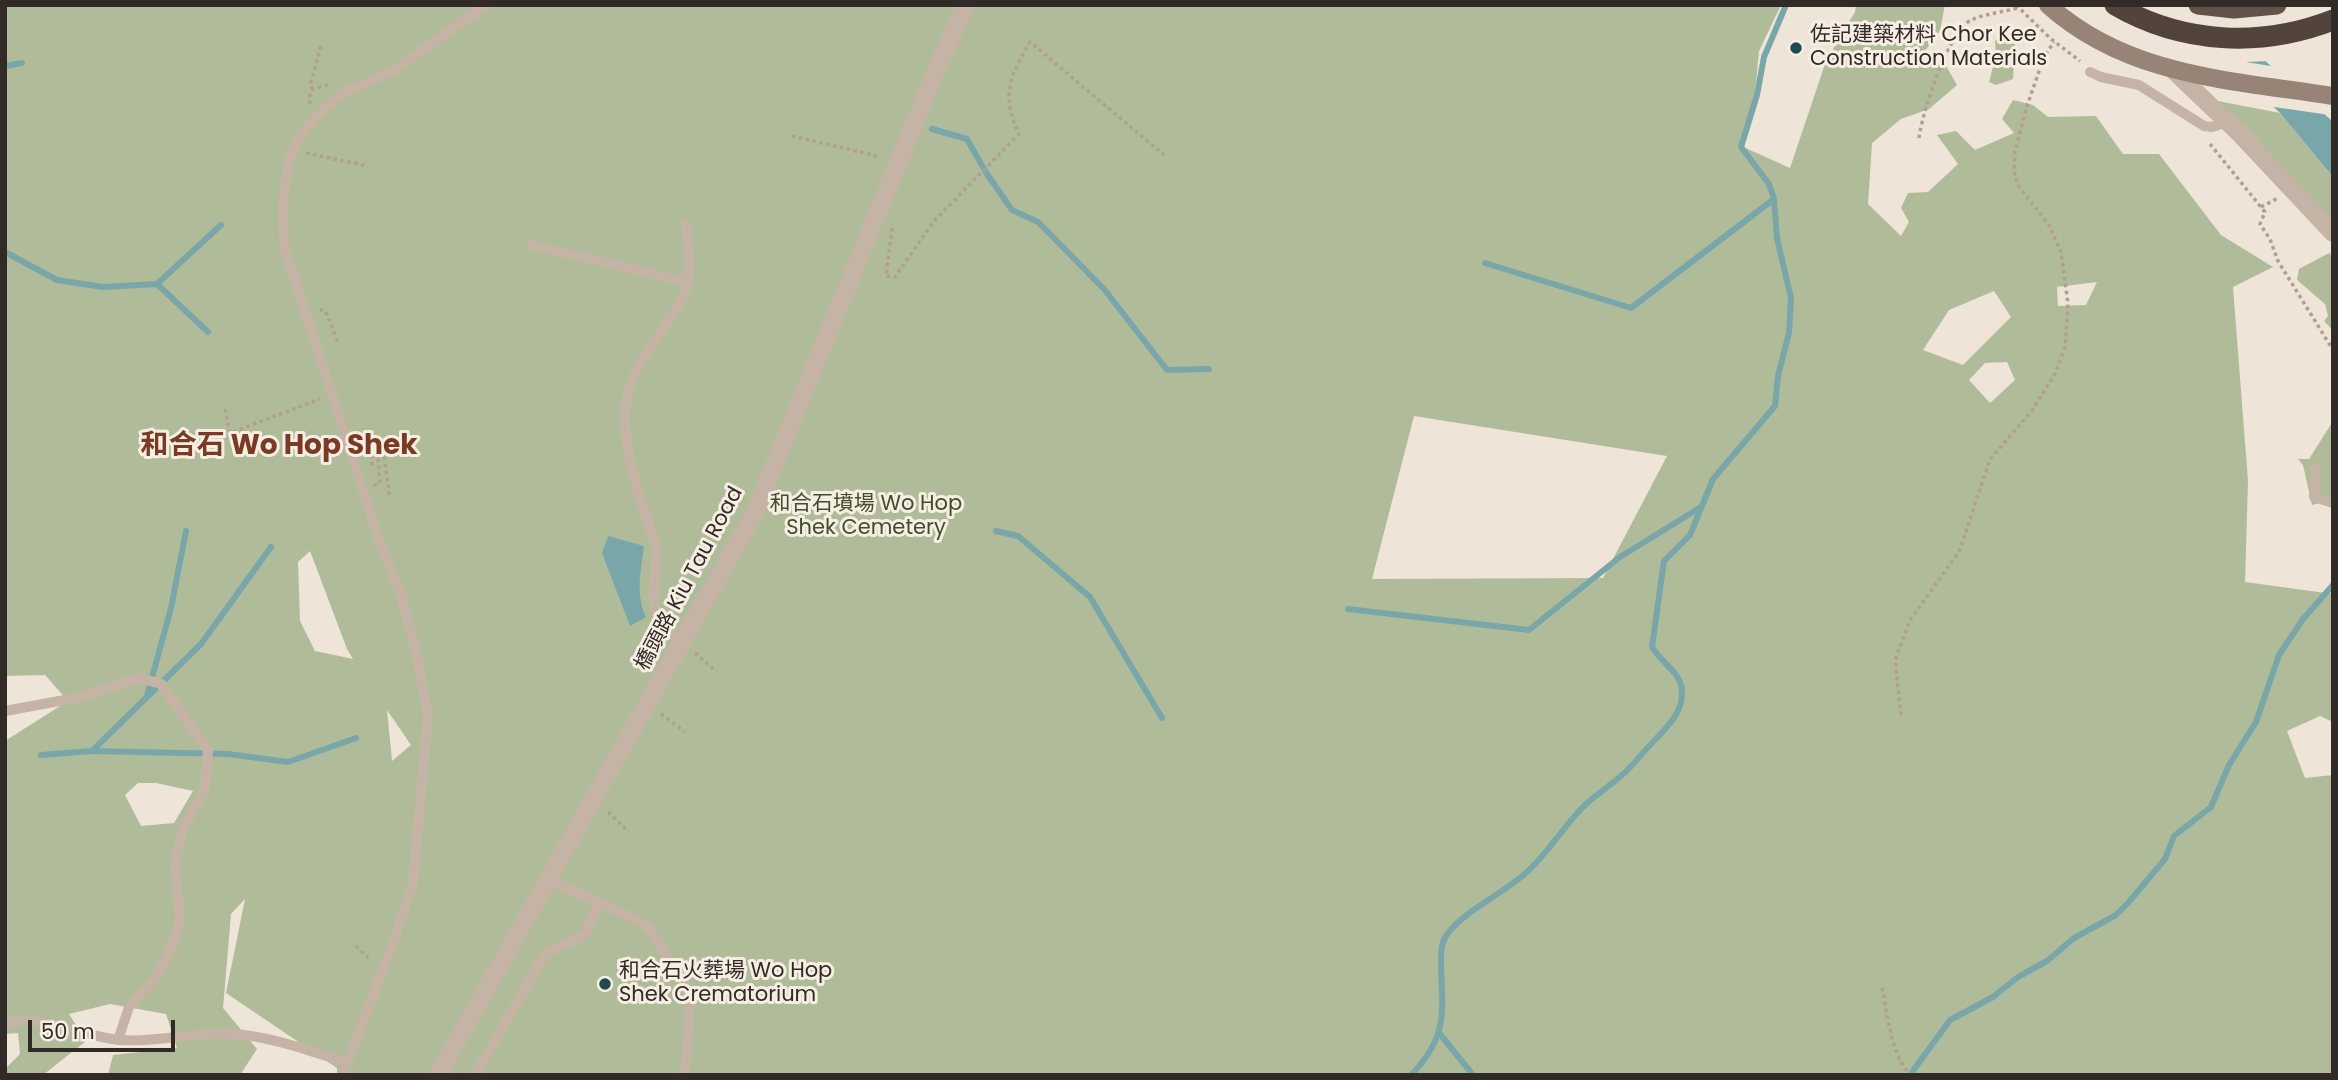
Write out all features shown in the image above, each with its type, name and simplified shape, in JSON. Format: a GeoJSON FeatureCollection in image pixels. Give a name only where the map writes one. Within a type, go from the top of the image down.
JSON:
{"type":"FeatureCollection","features":[{"type":"Feature","properties":{"kind":"highway"},"geometry":{"type":"LineString","coordinates":[[2115,5],[2164,27],[2220,38],[2244,39],[2286,34],[2333,20]]}},
{"type":"Feature","properties":{"kind":"highway"},"geometry":{"type":"LineString","coordinates":[[2198,5],[2234,9],[2277,5]]}},
{"type":"Feature","properties":{"kind":"main road"},"geometry":{"type":"LineString","coordinates":[[2048,5],[2072,25],[2101,43],[2144,62],[2173,70],[2333,96]]}},
{"type":"Feature","properties":{"kind":"street","name":"橋頭路 Kiu Tau Road"},"geometry":{"type":"LineString","coordinates":[[438,1075],[549,880],[687,648],[754,514],[937,68],[966,5]]}},
{"type":"Feature","properties":{"kind":"street"},"geometry":{"type":"LineString","coordinates":[[2173,70],[2227,122],[2333,233]]}},
{"type":"Feature","properties":{"kind":"lane"},"geometry":{"type":"LineString","coordinates":[[343,1075],[413,883],[428,715],[416,652],[401,595],[379,540],[284,246],[283,203],[288,164],[299,137],[340,95],[394,70],[486,5]]}},
{"type":"Feature","properties":{"kind":"lane"},"geometry":{"type":"LineString","coordinates":[[2090,72],[2139,85],[2204,126],[2212,127],[2227,122]]}},
{"type":"Feature","properties":{"kind":"lane"},"geometry":{"type":"LineString","coordinates":[[686,223],[689,253],[686,290],[667,323],[645,352],[630,382],[625,407],[636,485],[656,550],[653,611],[664,627],[687,648]]}},
{"type":"Feature","properties":{"kind":"lane"},"geometry":{"type":"LineString","coordinates":[[531,245],[687,282]]}},
{"type":"Feature","properties":{"kind":"lane"},"geometry":{"type":"LineString","coordinates":[[2315,468],[2314,497],[2333,503]]}},
{"type":"Feature","properties":{"kind":"lane"},"geometry":{"type":"LineString","coordinates":[[5,711],[80,697],[140,678],[161,684],[208,750],[205,788],[182,831],[175,864],[180,921],[171,949],[157,976],[129,1007],[118,1040]]}},
{"type":"Feature","properties":{"kind":"lane"},"geometry":{"type":"LineString","coordinates":[[549,880],[648,927],[687,987],[690,1000],[686,1065],[682,1075]]}},
{"type":"Feature","properties":{"kind":"lane"},"geometry":{"type":"LineString","coordinates":[[475,1075],[542,958],[548,952],[584,934],[599,903]]}},
{"type":"Feature","properties":{"kind":"lane"},"geometry":{"type":"LineString","coordinates":[[5,1023],[46,1021],[118,1040],[233,1034],[266,1038],[346,1062]]}},
{"type":"Feature","properties":{"kind":"path"},"geometry":{"type":"LineString","coordinates":[[1919,138],[1921,119],[1934,82],[1955,39],[1969,21],[2017,6],[2054,42],[2074,55]]}},
{"type":"Feature","properties":{"kind":"path"},"geometry":{"type":"LineString","coordinates":[[893,223],[886,276],[895,277],[933,222],[1019,134],[1010,114],[1008,88],[1030,42],[1164,155]]}},
{"type":"Feature","properties":{"kind":"path"},"geometry":{"type":"LineString","coordinates":[[1901,715],[1895,660],[1910,620],[1959,552],[1990,459],[2031,412],[2055,374],[2065,347],[2068,304],[2061,252],[2049,225],[2017,184],[2014,170],[2015,152],[2027,106],[2044,57],[2054,42]]}},
{"type":"Feature","properties":{"kind":"path"},"geometry":{"type":"LineString","coordinates":[[313,89],[310,86],[321,46]]}},
{"type":"Feature","properties":{"kind":"path"},"geometry":{"type":"LineString","coordinates":[[792,136],[886,158]]}},
{"type":"Feature","properties":{"kind":"path"},"geometry":{"type":"LineString","coordinates":[[2210,144],[2265,212],[2260,224],[2270,239],[2277,261],[2333,350]]}},
{"type":"Feature","properties":{"kind":"path"},"geometry":{"type":"LineString","coordinates":[[303,152],[368,166]]}},
{"type":"Feature","properties":{"kind":"path"},"geometry":{"type":"LineString","coordinates":[[2261,207],[2278,198]]}},
{"type":"Feature","properties":{"kind":"path"},"geometry":{"type":"LineString","coordinates":[[311,312],[325,310],[338,342]]}},
{"type":"Feature","properties":{"kind":"path"},"geometry":{"type":"LineString","coordinates":[[225,408],[230,432],[325,397]]}},
{"type":"Feature","properties":{"kind":"path"},"geometry":{"type":"LineString","coordinates":[[359,433],[364,451]]}},
{"type":"Feature","properties":{"kind":"path"},"geometry":{"type":"LineString","coordinates":[[362,443],[371,443],[370,472],[366,460]]}},
{"type":"Feature","properties":{"kind":"path"},"geometry":{"type":"LineString","coordinates":[[371,488],[380,484],[377,448],[383,449],[390,498]]}},
{"type":"Feature","properties":{"kind":"path"},"geometry":{"type":"LineString","coordinates":[[687,648],[717,672]]}},
{"type":"Feature","properties":{"kind":"path"},"geometry":{"type":"LineString","coordinates":[[659,712],[684,732]]}},
{"type":"Feature","properties":{"kind":"path"},"geometry":{"type":"LineString","coordinates":[[604,808],[629,832]]}},
{"type":"Feature","properties":{"kind":"path"},"geometry":{"type":"LineString","coordinates":[[356,946],[375,965]]}},
{"type":"Feature","properties":{"kind":"path"},"geometry":{"type":"LineString","coordinates":[[1882,988],[1892,1039],[1904,1068],[1910,1075]]}},
{"type":"Feature","properties":{"kind":"green space","name":"和合石墳場 Wo Hop Shek Cemetery"},"geometry":{"type":"Polygon","coordinates":[[[5,5],[1781,5],[1759,51],[1755,93],[1741,146],[1790,168],[1826,61],[1855,12],[1856,5],[1945,5],[1940,31],[1916,63],[1945,64],[1957,85],[1929,109],[1901,119],[1872,143],[1868,204],[1901,236],[1909,222],[1901,208],[1908,193],[1928,192],[1958,164],[1937,135],[1956,131],[1975,150],[2014,133],[2002,119],[2013,100],[2033,105],[2048,117],[2096,116],[2123,154],[2159,154],[2221,235],[2273,267],[2233,287],[2248,481],[2245,582],[2333,594],[2333,722],[2320,716],[2287,731],[2305,778],[2333,775],[2333,1075],[337,1075],[337,1068],[226,993],[245,899],[231,914],[223,1008],[257,1049],[240,1075],[108,1075],[113,1055],[177,1048],[166,1014],[110,1004],[69,1014],[86,1041],[43,1075],[5,1075],[5,1069],[20,1054],[18,1033],[5,1034],[5,741],[68,701],[45,675],[5,676],[5,5]],[[2097,282],[2057,287],[2058,306],[2086,305],[2097,282]],[[1994,291],[1949,310],[1923,350],[1963,365],[2011,317],[1994,291]],[[2007,362],[1985,363],[1969,380],[1990,403],[2015,380],[2007,362]],[[1414,416],[1372,579],[1603,578],[1667,456],[1414,416]],[[310,551],[298,562],[300,621],[315,651],[353,659],[310,551]],[[387,710],[392,760],[411,745],[387,710]],[[138,783],[125,795],[141,826],[174,823],[193,791],[156,783],[138,783]]]}},
{"type":"Feature","properties":{"kind":"green space"},"geometry":{"type":"Polygon","coordinates":[[[1995,40],[2015,44],[2013,79],[1996,85],[1989,82],[1996,55],[1995,40]]]}},
{"type":"Feature","properties":{"kind":"green space"},"geometry":{"type":"Polygon","coordinates":[[[2218,101],[2280,113],[2333,177],[2333,226],[2218,101]]]}},
{"type":"Feature","properties":{"kind":"green space"},"geometry":{"type":"Polygon","coordinates":[[[2329,253],[2333,256],[2333,331],[2324,321],[2328,316],[2325,304],[2297,280],[2299,269],[2329,253]]]}},
{"type":"Feature","properties":{"kind":"green space"},"geometry":{"type":"Polygon","coordinates":[[[2333,421],[2333,499],[2312,505],[2303,465],[2298,459],[2309,459],[2333,421]]]}},
{"type":"Feature","properties":{"kind":"water"},"geometry":{"type":"Polygon","coordinates":[[[2166,5],[2203,5],[2333,122],[2333,177],[2280,113],[2166,5]]]}},
{"type":"Feature","properties":{"kind":"water"},"geometry":{"type":"Polygon","coordinates":[[[608,536],[644,546],[640,591],[646,617],[630,626],[602,553],[608,536]]]}},
{"type":"Feature","properties":{"kind":"pier"},"geometry":{"type":"Polygon","coordinates":[[[2163,5],[2208,5],[2270,61],[2246,62],[2277,67],[2330,115],[2267,106],[2163,5]]]}},
{"type":"Feature","properties":{"kind":"waterway"},"geometry":{"type":"LineString","coordinates":[[1411,1075],[1423,1062],[1437,1037],[1442,1013],[1441,951],[1446,936],[1473,910],[1529,870],[1581,809],[1633,764],[1667,726],[1680,706],[1681,684],[1652,647],[1664,561],[1690,535],[1713,479],[1775,406],[1778,376],[1789,333],[1791,298],[1777,238],[1774,199],[1769,184],[1741,147],[1757,95],[1764,57],[1786,5]]}},
{"type":"Feature","properties":{"kind":"waterway"},"geometry":{"type":"LineString","coordinates":[[5,66],[22,63]]}},
{"type":"Feature","properties":{"kind":"waterway"},"geometry":{"type":"LineString","coordinates":[[932,129],[967,139],[1012,210],[1038,222],[1104,289],[1167,370],[1209,369]]}},
{"type":"Feature","properties":{"kind":"waterway"},"geometry":{"type":"LineString","coordinates":[[1485,263],[1631,308],[1774,199]]}},
{"type":"Feature","properties":{"kind":"waterway"},"geometry":{"type":"LineString","coordinates":[[157,284],[221,225]]}},
{"type":"Feature","properties":{"kind":"waterway"},"geometry":{"type":"LineString","coordinates":[[5,252],[57,280],[103,287],[157,284],[208,332]]}},
{"type":"Feature","properties":{"kind":"waterway"},"geometry":{"type":"LineString","coordinates":[[1348,609],[1529,630],[1620,557],[1701,507]]}},
{"type":"Feature","properties":{"kind":"waterway"},"geometry":{"type":"LineString","coordinates":[[147,696],[171,608],[186,531]]}},
{"type":"Feature","properties":{"kind":"waterway"},"geometry":{"type":"LineString","coordinates":[[996,531],[1018,536],[1090,597],[1162,718]]}},
{"type":"Feature","properties":{"kind":"waterway"},"geometry":{"type":"LineString","coordinates":[[93,750],[201,644],[271,547]]}},
{"type":"Feature","properties":{"kind":"waterway"},"geometry":{"type":"LineString","coordinates":[[1912,1072],[1950,1020],[1993,997],[2018,977],[2047,961],[2074,938],[2116,915],[2165,859],[2174,836],[2211,807],[2229,765],[2256,722],[2279,655],[2303,619],[2333,585]]}},
{"type":"Feature","properties":{"kind":"waterway"},"geometry":{"type":"LineString","coordinates":[[41,755],[92,751],[228,754],[288,762],[356,738]]}},
{"type":"Feature","properties":{"kind":"waterway"},"geometry":{"type":"LineString","coordinates":[[1440,1034],[1473,1075]]}},
{"type":"Feature","properties":{"kind":"place","name":"佐記建築材料 Chor Kee Construction Materials"},"geometry":{"type":"Point","coordinates":[1796,48]}},
{"type":"Feature","properties":{"kind":"place","name":"和合石火葬場 Wo Hop Shek Crematorium"},"geometry":{"type":"Point","coordinates":[605,984]}},
{"type":"Feature","properties":{"kind":"district","name":"和合石 Wo Hop Shek"},"geometry":{"type":"Point","coordinates":[279,447]}}]}
